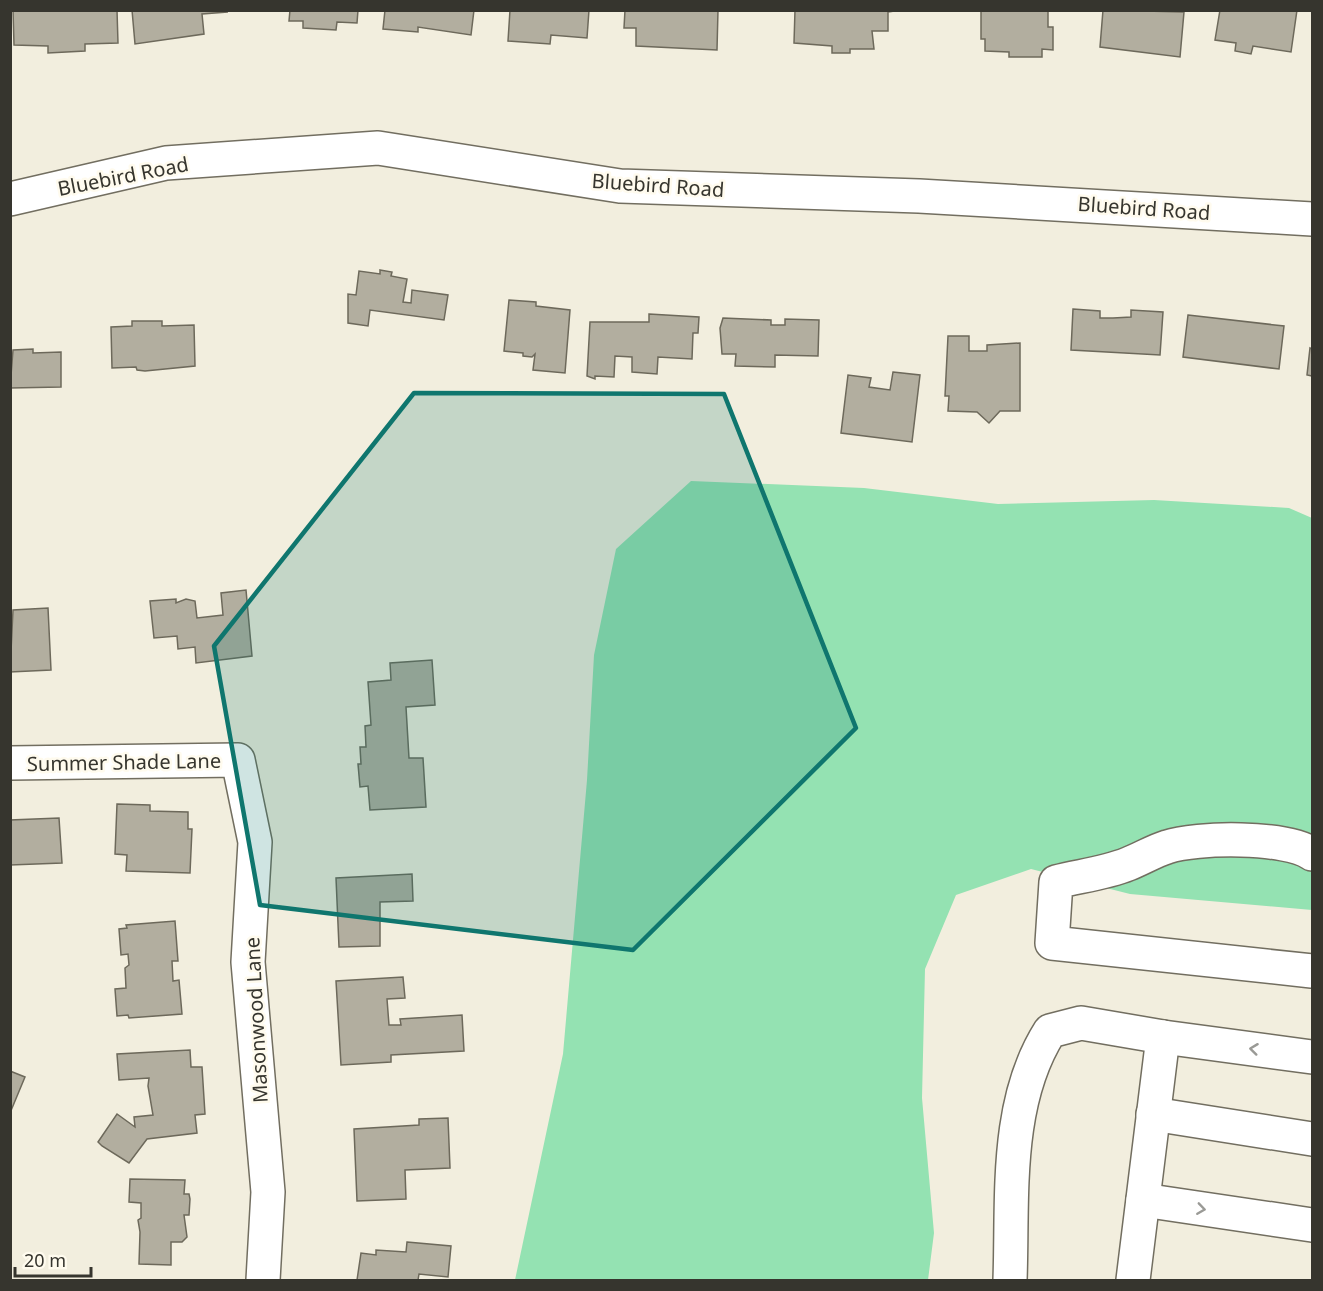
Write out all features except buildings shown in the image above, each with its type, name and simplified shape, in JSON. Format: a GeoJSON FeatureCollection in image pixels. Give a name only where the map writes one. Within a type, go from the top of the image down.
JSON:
{"type":"FeatureCollection","features":[{"type":"Feature","properties":{"kind":"street","name":"Bluebird Road"},"geometry":{"type":"LineString","coordinates":[[10,199],[166,163],[378,148],[620,186],[920,196],[1312,219]]}},
{"type":"Feature","properties":{"kind":"street","name":"Summer Shade Lane"},"geometry":{"type":"LineString","coordinates":[[10,763],[238,760]]}},
{"type":"Feature","properties":{"kind":"street","name":"Masonwood Lane"},"geometry":{"type":"LineString","coordinates":[[238,760],[255,842],[248,962],[268,1192],[263,1281]]}},
{"type":"Feature","properties":{"kind":"street"},"geometry":{"type":"LineString","coordinates":[[1312,854],[1306,849],[1266,841],[1227,840],[1168,846],[1126,865],[1056,882],[1052,943],[1312,970]]}},
{"type":"Feature","properties":{"kind":"street"},"geometry":{"type":"LineString","coordinates":[[1011,1281],[1016,1120],[1035,1054],[1050,1031],[1081,1023],[1163,1038],[1312,1057]]}},
{"type":"Feature","properties":{"kind":"street"},"geometry":{"type":"LineString","coordinates":[[1133,1281],[1163,1038]]}},
{"type":"Feature","properties":{"kind":"street"},"geometry":{"type":"LineString","coordinates":[[1153,1114],[1312,1139]]}},
{"type":"Feature","properties":{"kind":"street"},"geometry":{"type":"LineString","coordinates":[[1143,1200],[1312,1225]]}},
{"type":"Feature","properties":{"kind":"highlighted area"},"geometry":{"type":"Polygon","coordinates":[[[414,393],[724,394],[856,728],[633,950],[260,905],[214,646],[414,393]]]}},
{"type":"Feature","properties":{"kind":"green space"},"geometry":{"type":"Polygon","coordinates":[[[691,481],[864,488],[998,504],[1154,500],[1289,508],[1312,518],[1312,910],[1130,894],[1031,869],[956,895],[925,969],[922,1098],[934,1233],[928,1280],[515,1280],[563,1054],[587,780],[594,655],[616,549],[691,481]]]}}]}
